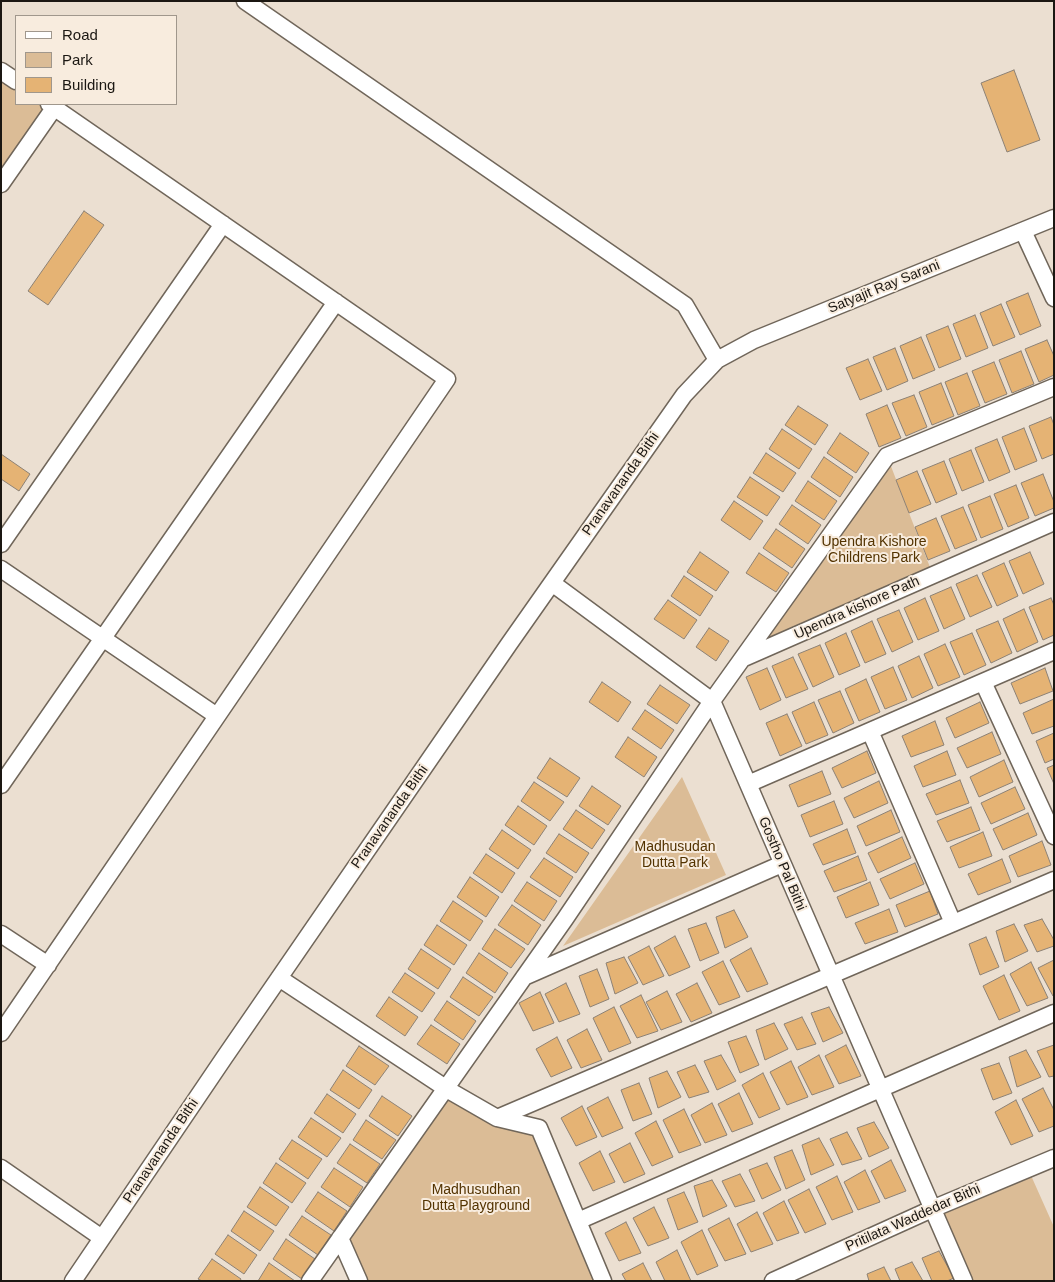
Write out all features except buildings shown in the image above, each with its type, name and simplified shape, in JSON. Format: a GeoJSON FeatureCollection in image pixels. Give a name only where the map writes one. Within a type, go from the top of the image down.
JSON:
{"type":"FeatureCollection","features":[{"type":"Feature","properties":{"kind":"street"},"geometry":{"type":"LineString","coordinates":[[245,1],[684,305],[716,360]]}},
{"type":"Feature","properties":{"kind":"street"},"geometry":{"type":"LineString","coordinates":[[1,71],[15,81]]}},
{"type":"Feature","properties":{"kind":"street"},"geometry":{"type":"LineString","coordinates":[[1,184],[51,106],[447,379],[1,1033]]}},
{"type":"Feature","properties":{"kind":"street","name":"Satyajit Ray Sarani"},"geometry":{"type":"LineString","coordinates":[[716,360],[754,340],[1054,218]]}},
{"type":"Feature","properties":{"kind":"street"},"geometry":{"type":"LineString","coordinates":[[1,544],[222,224]]}},
{"type":"Feature","properties":{"kind":"street"},"geometry":{"type":"LineString","coordinates":[[1023,230],[1054,298]]}},
{"type":"Feature","properties":{"kind":"street"},"geometry":{"type":"LineString","coordinates":[[1,785],[336,302]]}},
{"type":"Feature","properties":{"kind":"street","name":"Pranavananda Bithi"},"geometry":{"type":"LineString","coordinates":[[73,1281],[279,978],[552,583],[684,395],[716,360]]}},
{"type":"Feature","properties":{"kind":"street"},"geometry":{"type":"LineString","coordinates":[[310,1281],[524,977],[712,701],[887,456],[1054,387]]}},
{"type":"Feature","properties":{"kind":"street","name":"Upendra kishore Path"},"geometry":{"type":"LineString","coordinates":[[743,658],[1054,522]]}},
{"type":"Feature","properties":{"kind":"street"},"geometry":{"type":"LineString","coordinates":[[1,569],[218,716]]}},
{"type":"Feature","properties":{"kind":"street"},"geometry":{"type":"LineString","coordinates":[[552,583],[712,701]]}},
{"type":"Feature","properties":{"kind":"street"},"geometry":{"type":"LineString","coordinates":[[748,784],[1054,651]]}},
{"type":"Feature","properties":{"kind":"street"},"geometry":{"type":"LineString","coordinates":[[983,682],[1054,836]]}},
{"type":"Feature","properties":{"kind":"street","name":"Gostho Pal Bithi"},"geometry":{"type":"LineString","coordinates":[[712,701],[964,1281]]}},
{"type":"Feature","properties":{"kind":"street"},"geometry":{"type":"LineString","coordinates":[[870,731],[953,923]]}},
{"type":"Feature","properties":{"kind":"street"},"geometry":{"type":"LineString","coordinates":[[524,977],[782,864]]}},
{"type":"Feature","properties":{"kind":"street"},"geometry":{"type":"LineString","coordinates":[[497,1118],[1054,880]]}},
{"type":"Feature","properties":{"kind":"street"},"geometry":{"type":"LineString","coordinates":[[1,934],[48,965]]}},
{"type":"Feature","properties":{"kind":"street"},"geometry":{"type":"LineString","coordinates":[[279,978],[446,1088],[497,1118],[539,1128],[603,1281]]}},
{"type":"Feature","properties":{"kind":"street"},"geometry":{"type":"LineString","coordinates":[[578,1221],[1054,1013]]}},
{"type":"Feature","properties":{"kind":"street","name":"Pritilata Waddedar Bithi"},"geometry":{"type":"LineString","coordinates":[[773,1281],[932,1209],[1054,1158]]}},
{"type":"Feature","properties":{"kind":"street"},"geometry":{"type":"LineString","coordinates":[[1,1168],[102,1238]]}},
{"type":"Feature","properties":{"kind":"street"},"geometry":{"type":"LineString","coordinates":[[340,1238],[359,1281]]}},
{"type":"Feature","properties":{"kind":"green space"},"geometry":{"type":"Polygon","coordinates":[[[1,74],[15,82],[15,105],[47,105],[1,184],[1,74]]]}},
{"type":"Feature","properties":{"kind":"green space","name":"Upendra Kishore Childrens Park"},"geometry":{"type":"Polygon","coordinates":[[[887,456],[933,575],[757,646],[887,456]]]}},
{"type":"Feature","properties":{"kind":"green space","name":"Madhusudan Dutta Park"},"geometry":{"type":"Polygon","coordinates":[[[682,777],[726,875],[563,946],[682,777]]]}},
{"type":"Feature","properties":{"kind":"green space","name":"Madhusudhan Dutta Playground"},"geometry":{"type":"Polygon","coordinates":[[[450,1091],[542,1135],[597,1278],[594,1281],[364,1281],[346,1240],[450,1091]]]}},
{"type":"Feature","properties":{"kind":"green space"},"geometry":{"type":"Polygon","coordinates":[[[1029,1171],[1054,1227],[1054,1281],[966,1281],[936,1212],[1029,1171]]]}}]}
